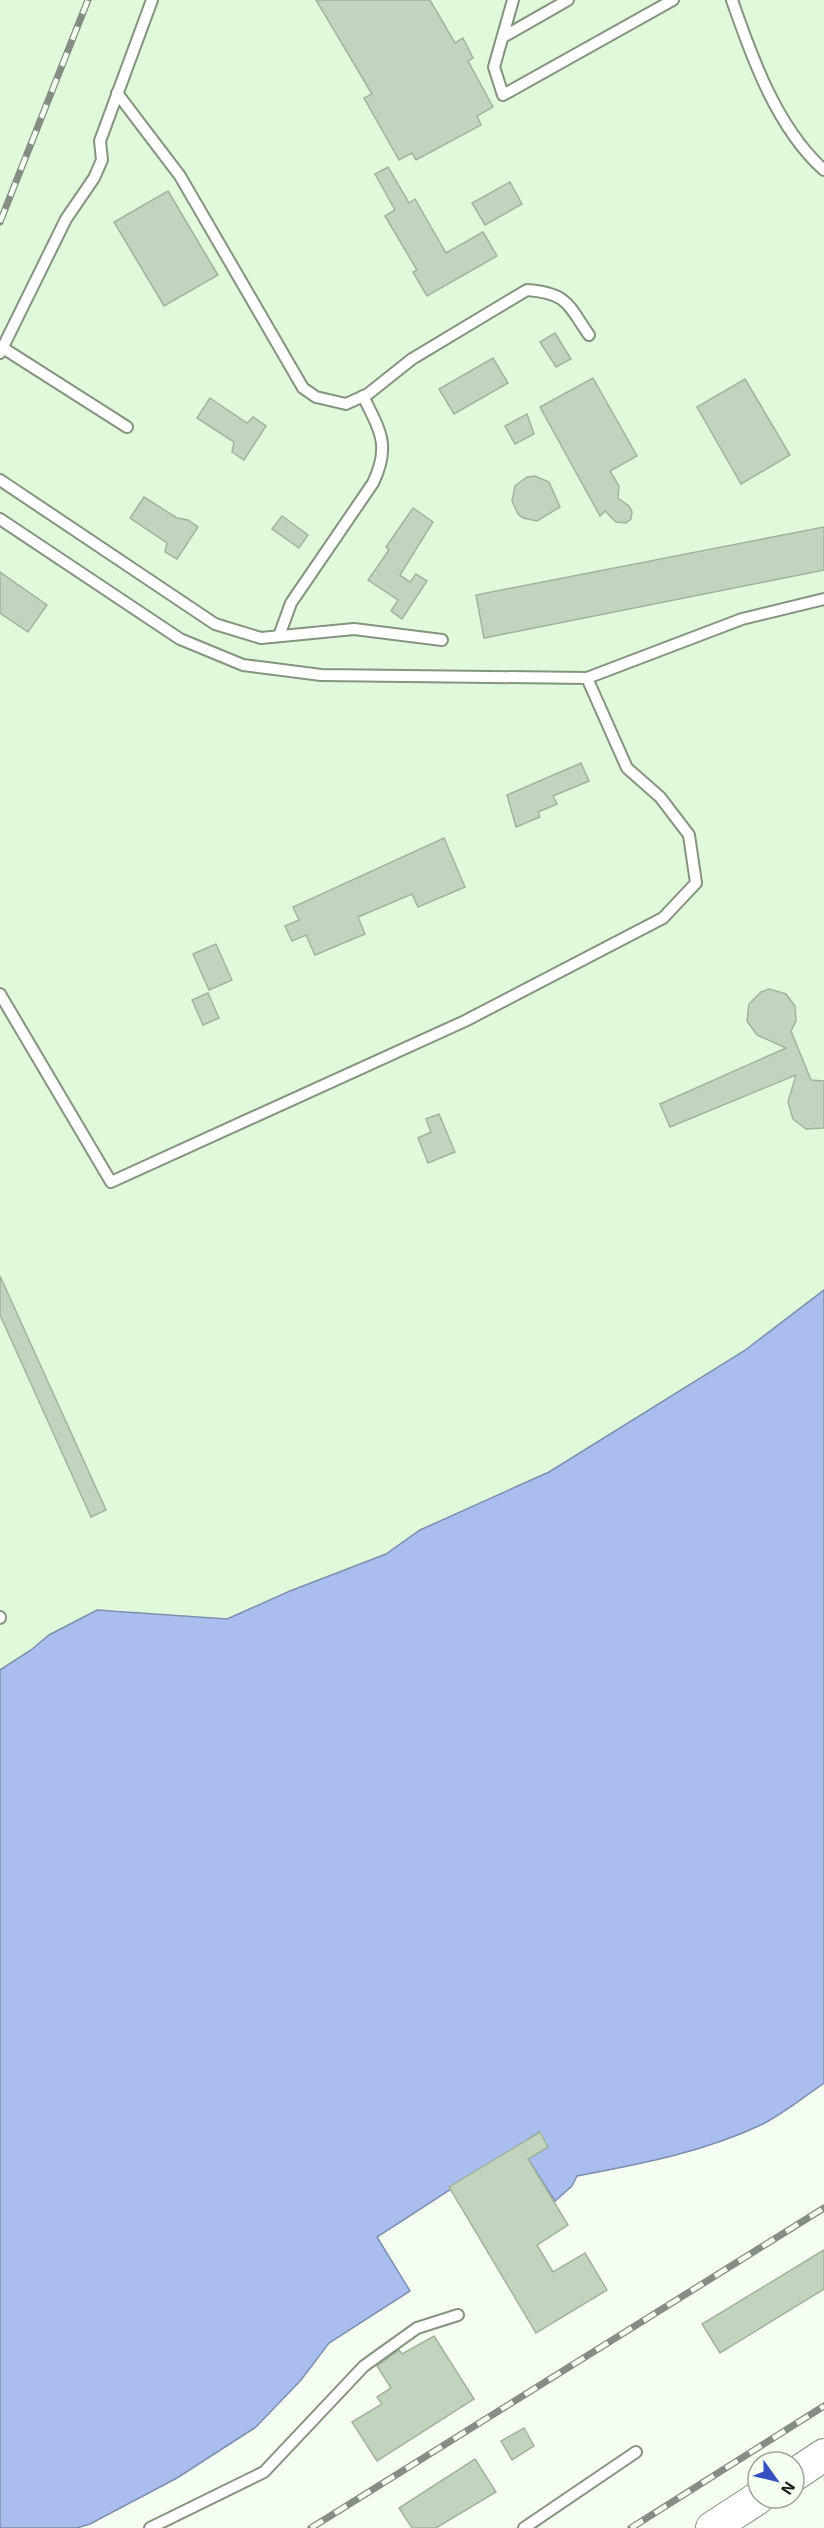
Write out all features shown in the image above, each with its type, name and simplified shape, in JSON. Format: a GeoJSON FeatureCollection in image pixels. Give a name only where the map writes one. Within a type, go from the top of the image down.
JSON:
{"type":"FeatureCollection","features":[{"type":"Feature","properties":{"kind":"main road"},"geometry":{"type":"LineString","coordinates":[[806,2467],[824,2455]]}},
{"type":"Feature","properties":{"kind":"main road"},"geometry":{"type":"LineString","coordinates":[[712,2528],[746,2506]]}},
{"type":"Feature","properties":{"kind":"lane"},"geometry":{"type":"LineString","coordinates":[[127,427],[1,351],[66,219],[102,160],[100,141],[152,0]]}},
{"type":"Feature","properties":{"kind":"lane"},"geometry":{"type":"LineString","coordinates":[[513,0],[494,68],[503,95],[673,0]]}},
{"type":"Feature","properties":{"kind":"lane"},"geometry":{"type":"LineString","coordinates":[[503,37],[568,0]]}},
{"type":"Feature","properties":{"kind":"lane"},"geometry":{"type":"LineString","coordinates":[[732,0],[750,52],[782,118],[824,170]]}},
{"type":"Feature","properties":{"kind":"lane"},"geometry":{"type":"LineString","coordinates":[[117,93],[180,176],[303,388],[316,397],[346,405],[363,396],[412,359],[528,290],[547,292],[563,298],[589,335]]}},
{"type":"Feature","properties":{"kind":"lane"},"geometry":{"type":"LineString","coordinates":[[279,636],[291,603],[373,483],[382,465],[382,436],[363,396]]}},
{"type":"Feature","properties":{"kind":"lane"},"geometry":{"type":"LineString","coordinates":[[0,480],[215,624],[261,638],[354,629],[442,640]]}},
{"type":"Feature","properties":{"kind":"lane"},"geometry":{"type":"LineString","coordinates":[[0,519],[180,639],[243,665],[321,675],[586,678],[742,619],[824,599]]}},
{"type":"Feature","properties":{"kind":"lane"},"geometry":{"type":"LineString","coordinates":[[0,994],[111,1182],[465,1021],[663,918],[696,883],[689,835],[660,797],[627,768],[586,678]]}},
{"type":"Feature","properties":{"kind":"lane"},"geometry":{"type":"LineString","coordinates":[[150,2528],[264,2472],[364,2366],[417,2328],[458,2315]]}},
{"type":"Feature","properties":{"kind":"lane"},"geometry":{"type":"LineString","coordinates":[[524,2528],[636,2452]]}},
{"type":"Feature","properties":{"kind":"shaded area"},"geometry":{"type":"Polygon","coordinates":[[[0,0],[824,0],[824,1290],[744,1351],[549,1472],[420,1530],[386,1554],[290,1591],[227,1619],[144,1614],[118,1609],[49,1635],[0,1670],[0,0]]]}},
{"type":"Feature","properties":{"kind":"water"},"geometry":{"type":"Polygon","coordinates":[[[824,1290],[824,2083],[771,2120],[741,2134],[672,2156],[577,2176],[572,2186],[555,2201],[528,2159],[548,2147],[539,2132],[377,2237],[410,2291],[329,2343],[301,2380],[256,2427],[177,2478],[90,2524],[77,2528],[0,2528],[0,1670],[49,1635],[97,1610],[227,1619],[290,1591],[386,1554],[420,1530],[549,1472],[744,1351],[824,1290]]]}},
{"type":"Feature","properties":{"kind":"building"},"geometry":{"type":"Polygon","coordinates":[[[316,0],[430,0],[455,43],[463,38],[473,58],[468,61],[493,107],[477,116],[481,125],[416,160],[412,153],[399,160],[364,98],[372,94],[316,0]]]}},
{"type":"Feature","properties":{"kind":"building"},"geometry":{"type":"Polygon","coordinates":[[[388,167],[409,203],[415,199],[446,253],[483,232],[497,256],[427,296],[413,272],[417,270],[385,216],[395,210],[375,174],[388,167]]]}},
{"type":"Feature","properties":{"kind":"building"},"geometry":{"type":"Polygon","coordinates":[[[510,182],[522,204],[485,225],[472,203],[510,182]]]}},
{"type":"Feature","properties":{"kind":"building"},"geometry":{"type":"Polygon","coordinates":[[[168,191],[218,275],[164,306],[114,222],[168,191]]]}},
{"type":"Feature","properties":{"kind":"building"},"geometry":{"type":"Polygon","coordinates":[[[555,333],[571,359],[556,367],[540,342],[555,333]]]}},
{"type":"Feature","properties":{"kind":"building"},"geometry":{"type":"Polygon","coordinates":[[[493,358],[508,383],[454,414],[439,389],[493,358]]]}},
{"type":"Feature","properties":{"kind":"building"},"geometry":{"type":"Polygon","coordinates":[[[593,378],[637,456],[610,471],[619,486],[618,498],[629,506],[632,512],[631,519],[626,523],[616,522],[605,511],[600,516],[540,407],[593,378]]]}},
{"type":"Feature","properties":{"kind":"building"},"geometry":{"type":"Polygon","coordinates":[[[745,379],[790,455],[741,484],[697,407],[745,379]]]}},
{"type":"Feature","properties":{"kind":"building"},"geometry":{"type":"Polygon","coordinates":[[[210,398],[247,423],[253,417],[266,426],[244,460],[232,452],[234,442],[197,418],[210,398]]]}},
{"type":"Feature","properties":{"kind":"building"},"geometry":{"type":"Polygon","coordinates":[[[527,414],[534,434],[515,444],[505,426],[527,414]]]}},
{"type":"Feature","properties":{"kind":"building"},"geometry":{"type":"Polygon","coordinates":[[[535,476],[549,482],[560,507],[537,521],[523,518],[518,514],[512,501],[515,486],[527,477],[535,476]]]}},
{"type":"Feature","properties":{"kind":"building"},"geometry":{"type":"Polygon","coordinates":[[[144,497],[177,518],[188,520],[198,527],[177,559],[165,552],[167,543],[130,518],[144,497]]]}},
{"type":"Feature","properties":{"kind":"building"},"geometry":{"type":"Polygon","coordinates":[[[413,508],[433,522],[400,575],[410,582],[416,574],[427,581],[402,619],[391,611],[398,600],[368,580],[389,550],[386,547],[413,508]]]}},
{"type":"Feature","properties":{"kind":"building"},"geometry":{"type":"Polygon","coordinates":[[[282,516],[308,535],[299,548],[272,529],[282,516]]]}},
{"type":"Feature","properties":{"kind":"building"},"geometry":{"type":"Polygon","coordinates":[[[824,527],[824,570],[484,638],[476,595],[824,527]]]}},
{"type":"Feature","properties":{"kind":"building"},"geometry":{"type":"Polygon","coordinates":[[[0,572],[47,605],[28,632],[0,613],[0,572]]]}},
{"type":"Feature","properties":{"kind":"building"},"geometry":{"type":"Polygon","coordinates":[[[581,763],[589,781],[553,796],[557,804],[538,812],[540,817],[516,827],[507,795],[581,763]]]}},
{"type":"Feature","properties":{"kind":"building"},"geometry":{"type":"Polygon","coordinates":[[[444,838],[465,887],[418,907],[412,894],[358,917],[365,934],[315,955],[306,935],[292,941],[285,926],[299,920],[293,907],[444,838]]]}},
{"type":"Feature","properties":{"kind":"building"},"geometry":{"type":"Polygon","coordinates":[[[216,944],[232,980],[209,990],[193,954],[216,944]]]}},
{"type":"Feature","properties":{"kind":"building"},"geometry":{"type":"Polygon","coordinates":[[[769,989],[786,994],[795,1006],[796,1021],[791,1031],[811,1080],[824,1081],[824,1128],[806,1129],[793,1119],[788,1102],[796,1075],[670,1127],[660,1104],[786,1048],[757,1035],[747,1021],[749,1004],[761,992],[769,989]]]}},
{"type":"Feature","properties":{"kind":"building"},"geometry":{"type":"Polygon","coordinates":[[[208,993],[219,1018],[203,1025],[192,1000],[208,993]]]}},
{"type":"Feature","properties":{"kind":"building"},"geometry":{"type":"Polygon","coordinates":[[[439,1114],[455,1152],[428,1163],[418,1138],[431,1132],[426,1119],[439,1114]]]}},
{"type":"Feature","properties":{"kind":"building"},"geometry":{"type":"Polygon","coordinates":[[[0,1276],[106,1510],[91,1517],[0,1315],[0,1276]]]}},
{"type":"Feature","properties":{"kind":"building"},"geometry":{"type":"Polygon","coordinates":[[[540,2132],[548,2147],[528,2159],[568,2225],[537,2245],[553,2272],[585,2253],[607,2290],[536,2333],[449,2187],[540,2132]]]}},
{"type":"Feature","properties":{"kind":"building"},"geometry":{"type":"Polygon","coordinates":[[[824,2250],[824,2289],[720,2353],[702,2324],[824,2250]]]}},
{"type":"Feature","properties":{"kind":"building"},"geometry":{"type":"Polygon","coordinates":[[[434,2336],[474,2399],[377,2461],[352,2422],[382,2404],[377,2397],[391,2388],[377,2366],[399,2350],[402,2354],[434,2336]]]}},
{"type":"Feature","properties":{"kind":"building"},"geometry":{"type":"Polygon","coordinates":[[[524,2428],[534,2446],[512,2460],[501,2441],[524,2428]]]}},
{"type":"Feature","properties":{"kind":"building"},"geometry":{"type":"Polygon","coordinates":[[[475,2459],[496,2492],[436,2528],[412,2528],[399,2508],[475,2459]]]}},
{"type":"Feature","properties":{"kind":"railway"},"geometry":{"type":"LineString","coordinates":[[0,222],[88,0]]}},
{"type":"Feature","properties":{"kind":"railway"},"geometry":{"type":"LineString","coordinates":[[311,2528],[824,2208]]}},
{"type":"Feature","properties":{"kind":"railway"},"geometry":{"type":"LineString","coordinates":[[631,2528],[824,2406]]}}]}
